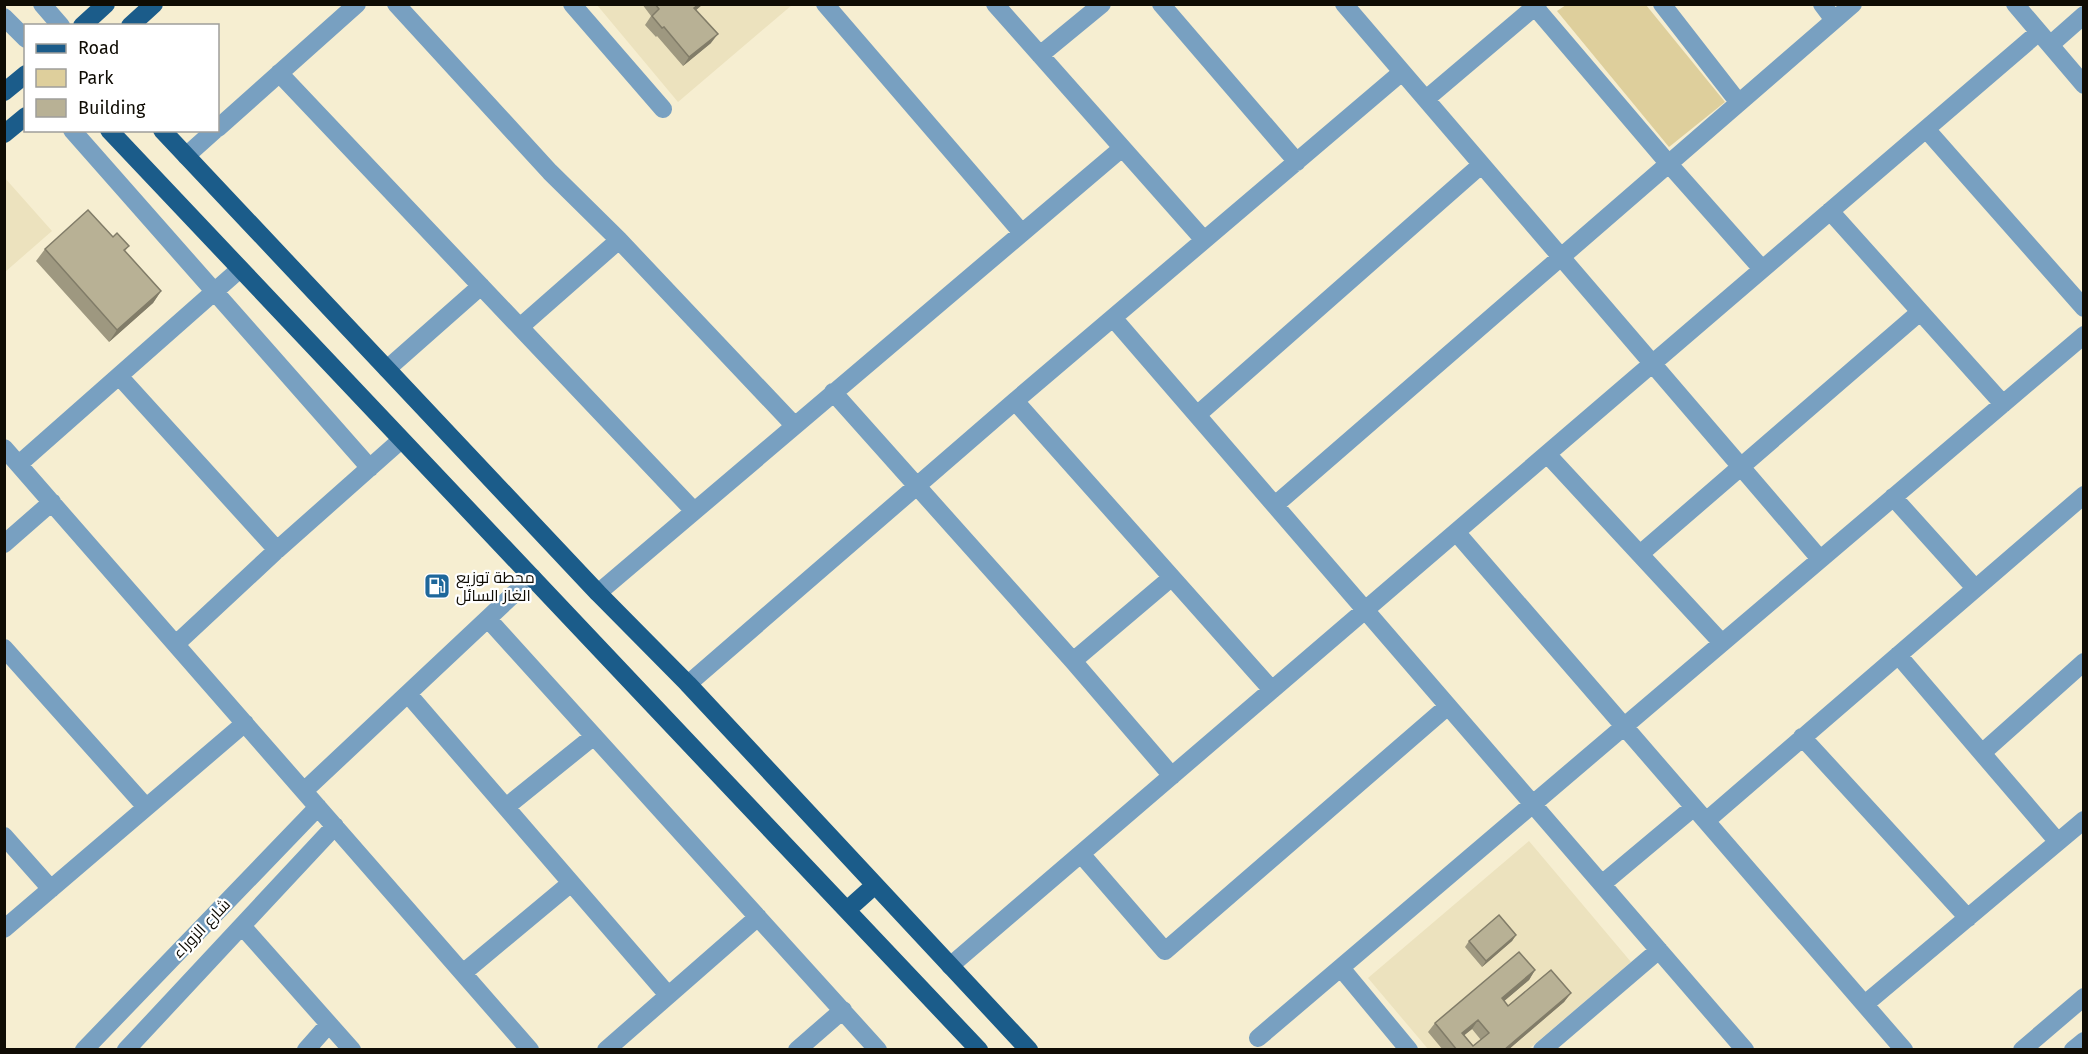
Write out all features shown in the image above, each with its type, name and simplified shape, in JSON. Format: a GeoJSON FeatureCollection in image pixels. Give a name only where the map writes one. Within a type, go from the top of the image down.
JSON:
{"type":"FeatureCollection","features":[{"type":"Feature","properties":{"kind":"main road"},"geometry":{"type":"LineString","coordinates":[[84,24],[106,4]]}},
{"type":"Feature","properties":{"kind":"main road"},"geometry":{"type":"LineString","coordinates":[[131,24],[154,4]]}},
{"type":"Feature","properties":{"kind":"main road"},"geometry":{"type":"LineString","coordinates":[[4,92],[24,76]]}},
{"type":"Feature","properties":{"kind":"main road"},"geometry":{"type":"LineString","coordinates":[[4,134],[24,118]]}},
{"type":"Feature","properties":{"kind":"main road"},"geometry":{"type":"LineString","coordinates":[[111,132],[979,1050]]}},
{"type":"Feature","properties":{"kind":"main road"},"geometry":{"type":"LineString","coordinates":[[164,132],[598,593],[688,684],[1029,1050]]}},
{"type":"Feature","properties":{"kind":"main road"},"geometry":{"type":"LineString","coordinates":[[847,910],[875,885]]}},
{"type":"Feature","properties":{"kind":"street"},"geometry":{"type":"LineString","coordinates":[[42,4],[59,24]]}},
{"type":"Feature","properties":{"kind":"street"},"geometry":{"type":"LineString","coordinates":[[219,126],[357,4]]}},
{"type":"Feature","properties":{"kind":"street"},"geometry":{"type":"LineString","coordinates":[[396,4],[550,172],[619,240],[794,425]]}},
{"type":"Feature","properties":{"kind":"street"},"geometry":{"type":"LineString","coordinates":[[572,4],[663,109]]}},
{"type":"Feature","properties":{"kind":"street"},"geometry":{"type":"LineString","coordinates":[[825,4],[1022,232]]}},
{"type":"Feature","properties":{"kind":"street"},"geometry":{"type":"LineString","coordinates":[[995,4],[1121,149],[1204,240]]}},
{"type":"Feature","properties":{"kind":"street"},"geometry":{"type":"LineString","coordinates":[[1040,55],[1102,4]]}},
{"type":"Feature","properties":{"kind":"street"},"geometry":{"type":"LineString","coordinates":[[1161,4],[1297,162]]}},
{"type":"Feature","properties":{"kind":"street"},"geometry":{"type":"LineString","coordinates":[[1662,4],[1739,103]]}},
{"type":"Feature","properties":{"kind":"street"},"geometry":{"type":"LineString","coordinates":[[1822,4],[1834,20]]}},
{"type":"Feature","properties":{"kind":"street"},"geometry":{"type":"LineString","coordinates":[[1275,505],[1853,4]]}},
{"type":"Feature","properties":{"kind":"street"},"geometry":{"type":"LineString","coordinates":[[2015,4],[2084,84]]}},
{"type":"Feature","properties":{"kind":"street"},"geometry":{"type":"LineString","coordinates":[[1426,99],[1536,6],[1668,163],[1762,269]]}},
{"type":"Feature","properties":{"kind":"street"},"geometry":{"type":"LineString","coordinates":[[1351,7],[1402,72],[1481,165],[1820,559]]}},
{"type":"Feature","properties":{"kind":"street"},"geometry":{"type":"LineString","coordinates":[[950,966],[1926,129],[2044,38],[2084,15]]}},
{"type":"Feature","properties":{"kind":"street"},"geometry":{"type":"LineString","coordinates":[[4,17],[24,37]]}},
{"type":"Feature","properties":{"kind":"street"},"geometry":{"type":"LineString","coordinates":[[688,684],[1015,400],[1114,319],[1402,72]]}},
{"type":"Feature","properties":{"kind":"street"},"geometry":{"type":"LineString","coordinates":[[279,73],[694,511]]}},
{"type":"Feature","properties":{"kind":"street"},"geometry":{"type":"LineString","coordinates":[[1926,129],[2084,308]]}},
{"type":"Feature","properties":{"kind":"street"},"geometry":{"type":"LineString","coordinates":[[74,132],[370,468]]}},
{"type":"Feature","properties":{"kind":"street"},"geometry":{"type":"LineString","coordinates":[[186,156],[213,132]]}},
{"type":"Feature","properties":{"kind":"street"},"geometry":{"type":"LineString","coordinates":[[598,593],[1121,149]]}},
{"type":"Feature","properties":{"kind":"street"},"geometry":{"type":"LineString","coordinates":[[1197,415],[1481,165]]}},
{"type":"Feature","properties":{"kind":"street"},"geometry":{"type":"LineString","coordinates":[[1830,211],[2003,404]]}},
{"type":"Feature","properties":{"kind":"street"},"geometry":{"type":"LineString","coordinates":[[520,327],[619,240]]}},
{"type":"Feature","properties":{"kind":"street"},"geometry":{"type":"LineString","coordinates":[[19,464],[240,269]]}},
{"type":"Feature","properties":{"kind":"street"},"geometry":{"type":"LineString","coordinates":[[387,369],[481,286]]}},
{"type":"Feature","properties":{"kind":"street"},"geometry":{"type":"LineString","coordinates":[[1640,554],[1920,312]]}},
{"type":"Feature","properties":{"kind":"street"},"geometry":{"type":"LineString","coordinates":[[1114,319],[1745,1050]]}},
{"type":"Feature","properties":{"kind":"street"},"geometry":{"type":"LineString","coordinates":[[1258,1038],[2084,336]]}},
{"type":"Feature","properties":{"kind":"street"},"geometry":{"type":"LineString","coordinates":[[119,376],[277,550]]}},
{"type":"Feature","properties":{"kind":"street"},"geometry":{"type":"LineString","coordinates":[[833,392],[1073,661],[1172,776]]}},
{"type":"Feature","properties":{"kind":"street"},"geometry":{"type":"LineString","coordinates":[[1015,400],[1272,690]]}},
{"type":"Feature","properties":{"kind":"street"},"geometry":{"type":"LineString","coordinates":[[176,644],[401,440]]}},
{"type":"Feature","properties":{"kind":"street"},"geometry":{"type":"LineString","coordinates":[[4,448],[530,1050]]}},
{"type":"Feature","properties":{"kind":"street"},"geometry":{"type":"LineString","coordinates":[[1547,454],[1722,643]]}},
{"type":"Feature","properties":{"kind":"street"},"geometry":{"type":"LineString","coordinates":[[1602,884],[1802,737],[2083,495]]}},
{"type":"Feature","properties":{"kind":"street"},"geometry":{"type":"LineString","coordinates":[[1893,497],[1975,588]]}},
{"type":"Feature","properties":{"kind":"street"},"geometry":{"type":"LineString","coordinates":[[4,544],[52,502]]}},
{"type":"Feature","properties":{"kind":"street"},"geometry":{"type":"LineString","coordinates":[[1456,532],[1904,1050]]}},
{"type":"Feature","properties":{"kind":"street"},"geometry":{"type":"LineString","coordinates":[[304,791],[532,577]]}},
{"type":"Feature","properties":{"kind":"street"},"geometry":{"type":"LineString","coordinates":[[1073,661],[1171,578]]}},
{"type":"Feature","properties":{"kind":"street"},"geometry":{"type":"LineString","coordinates":[[488,619],[878,1050]]}},
{"type":"Feature","properties":{"kind":"street"},"geometry":{"type":"LineString","coordinates":[[4,648],[147,807]]}},
{"type":"Feature","properties":{"kind":"street"},"geometry":{"type":"LineString","coordinates":[[1898,655],[2058,842]]}},
{"type":"Feature","properties":{"kind":"street"},"geometry":{"type":"LineString","coordinates":[[1982,753],[2084,662]]}},
{"type":"Feature","properties":{"kind":"street"},"geometry":{"type":"LineString","coordinates":[[408,694],[668,995]]}},
{"type":"Feature","properties":{"kind":"street"},"geometry":{"type":"LineString","coordinates":[[1081,854],[1165,951],[1448,706]]}},
{"type":"Feature","properties":{"kind":"street"},"geometry":{"type":"LineString","coordinates":[[4,929],[245,723]]}},
{"type":"Feature","properties":{"kind":"street"},"geometry":{"type":"LineString","coordinates":[[506,807],[594,736]]}},
{"type":"Feature","properties":{"kind":"street"},"geometry":{"type":"LineString","coordinates":[[1802,737],[1968,918]]}},
{"type":"Feature","properties":{"kind":"street","name":"شارع الزوراء"},"geometry":{"type":"LineString","coordinates":[[84,1050],[318,807]]}},
{"type":"Feature","properties":{"kind":"street"},"geometry":{"type":"LineString","coordinates":[[1865,1004],[2084,820]]}},
{"type":"Feature","properties":{"kind":"street","name":"شارع الزوراء"},"geometry":{"type":"LineString","coordinates":[[126,1050],[335,826]]}},
{"type":"Feature","properties":{"kind":"street"},"geometry":{"type":"LineString","coordinates":[[4,836],[51,889]]}},
{"type":"Feature","properties":{"kind":"street"},"geometry":{"type":"LineString","coordinates":[[463,973],[572,883]]}},
{"type":"Feature","properties":{"kind":"street"},"geometry":{"type":"LineString","coordinates":[[606,1050],[758,917]]}},
{"type":"Feature","properties":{"kind":"street"},"geometry":{"type":"LineString","coordinates":[[242,926],[352,1050]]}},
{"type":"Feature","properties":{"kind":"street"},"geometry":{"type":"LineString","coordinates":[[1555,1046],[1659,950]]}},
{"type":"Feature","properties":{"kind":"street"},"geometry":{"type":"LineString","coordinates":[[1341,968],[1409,1050]]}},
{"type":"Feature","properties":{"kind":"street"},"geometry":{"type":"LineString","coordinates":[[2022,1050],[2084,997]]}},
{"type":"Feature","properties":{"kind":"street"},"geometry":{"type":"LineString","coordinates":[[797,1050],[843,1010]]}},
{"type":"Feature","properties":{"kind":"street"},"geometry":{"type":"LineString","coordinates":[[306,1050],[329,1024]]}},
{"type":"Feature","properties":{"kind":"street"},"geometry":{"type":"LineString","coordinates":[[2073,1050],[2084,1041]]}},
{"type":"Feature","properties":{"kind":"shaded area"},"geometry":{"type":"Polygon","coordinates":[[[597,5],[792,5],[678,102],[597,5]]]}},
{"type":"Feature","properties":{"kind":"shaded area"},"geometry":{"type":"Polygon","coordinates":[[[4,177],[52,231],[5,272],[4,272],[4,177]]]}},
{"type":"Feature","properties":{"kind":"shaded area"},"geometry":{"type":"Polygon","coordinates":[[[1529,841],[1631,962],[1529,1049],[1428,1049],[1368,978],[1529,841]]]}},
{"type":"Feature","properties":{"kind":"green space"},"geometry":{"type":"Polygon","coordinates":[[[1566,5],[1646,5],[1725,102],[1669,147],[1557,11],[1566,5]]]}},
{"type":"Feature","properties":{"kind":"building"},"geometry":{"type":"Polygon","coordinates":[[[655,4],[699,4],[694,8],[718,34],[689,57],[652,16],[659,9],[655,4]]]}},
{"type":"Feature","properties":{"kind":"building"},"geometry":{"type":"Polygon","coordinates":[[[88,210],[113,237],[117,233],[129,246],[124,250],[161,291],[117,330],[45,249],[88,210]]]}},
{"type":"Feature","properties":{"kind":"building"},"geometry":{"type":"Polygon","coordinates":[[[1499,915],[1516,935],[1486,961],[1469,941],[1499,915]]]}},
{"type":"Feature","properties":{"kind":"building"},"geometry":{"type":"Polygon","coordinates":[[[1519,952],[1535,970],[1502,998],[1508,1006],[1551,970],[1571,993],[1504,1050],[1457,1050],[1435,1023],[1519,952]],[[1478,1020],[1462,1033],[1473,1046],[1489,1033],[1478,1020]]]}},
{"type":"Feature","properties":{"kind":"place","name":"محطة توزيع الغاز السائل"},"geometry":{"type":"Point","coordinates":[437,586]}}]}
